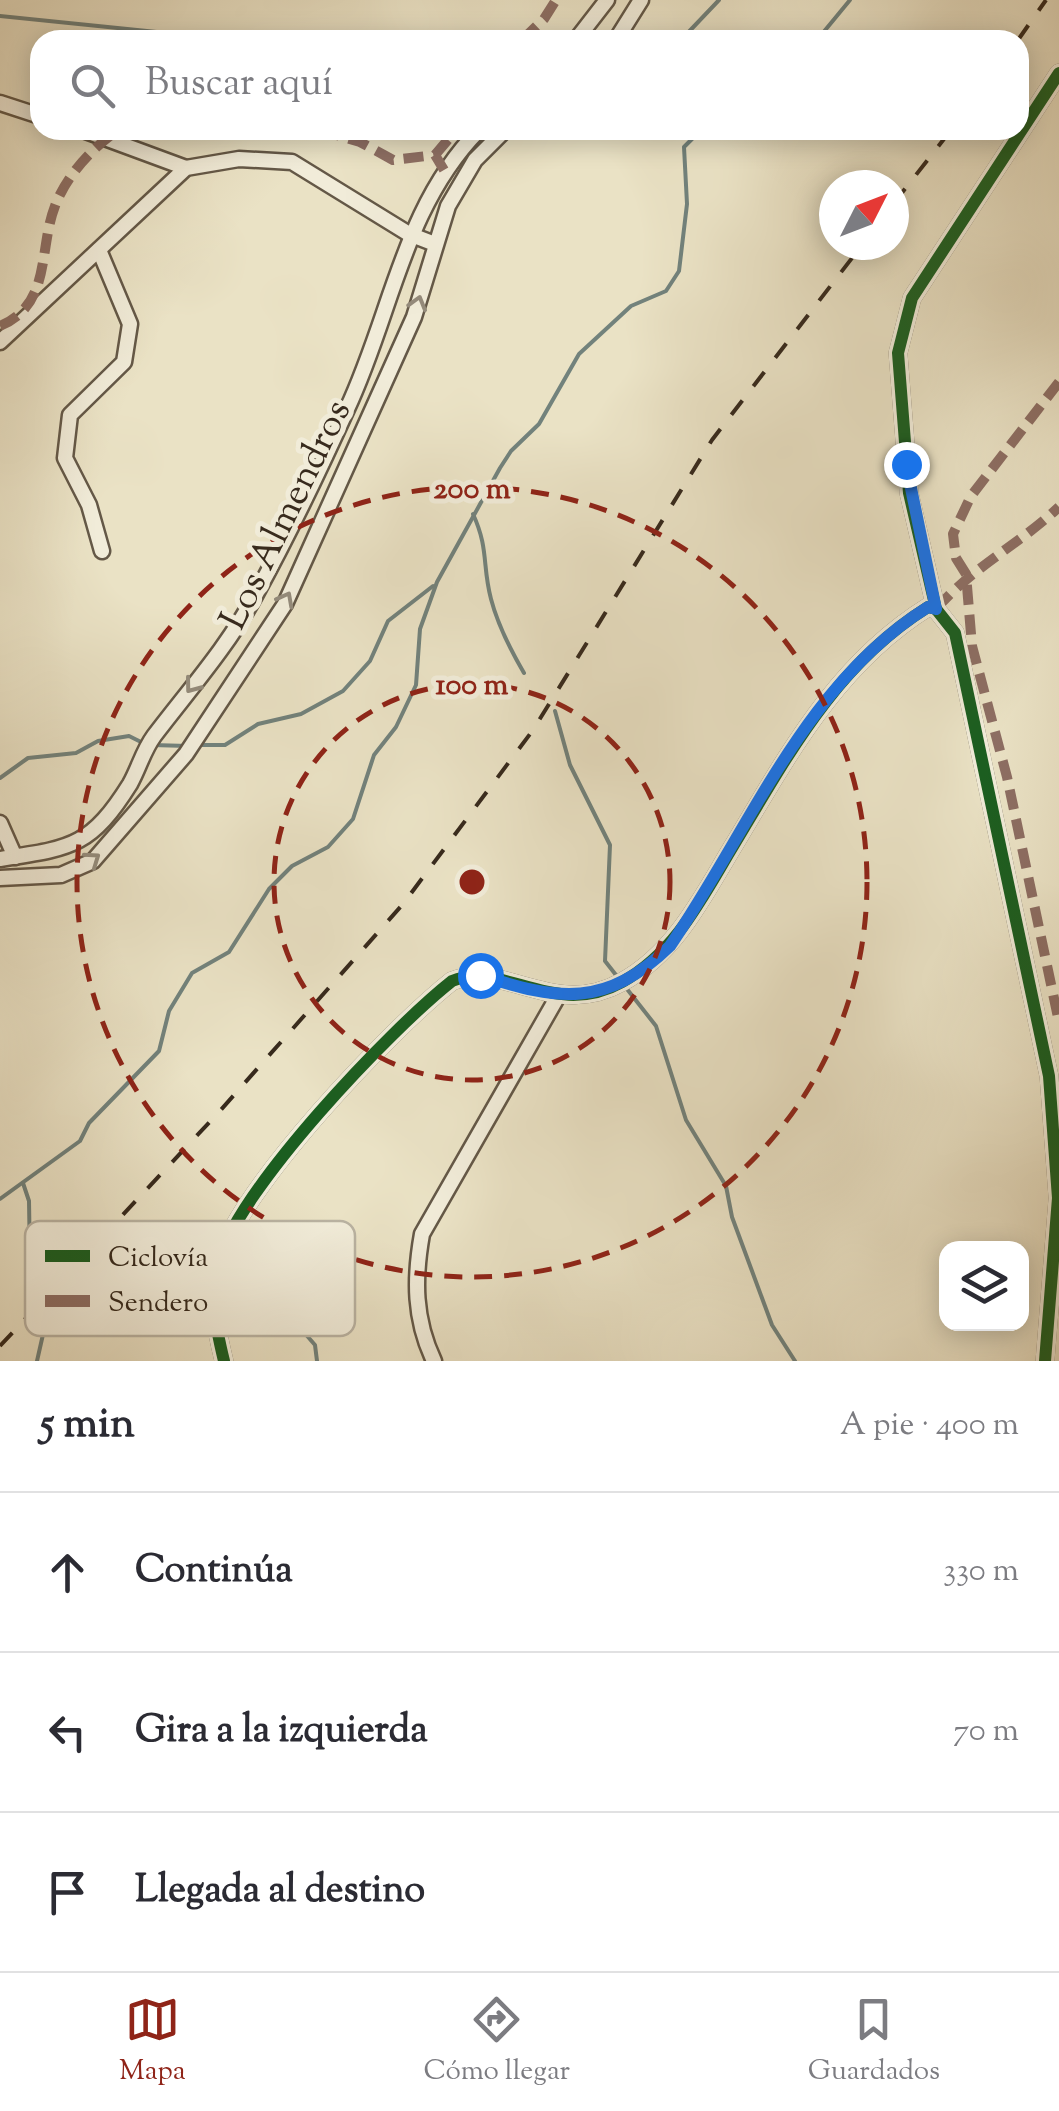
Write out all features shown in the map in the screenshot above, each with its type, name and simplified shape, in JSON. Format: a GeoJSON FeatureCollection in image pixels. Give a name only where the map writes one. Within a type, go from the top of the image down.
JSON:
{"type":"FeatureCollection","features":[{"type":"Feature","properties":{"kind":"street"},"geometry":{"type":"LineString","coordinates":[[584,30],[607,0]]}},
{"type":"Feature","properties":{"kind":"street"},"geometry":{"type":"LineString","coordinates":[[622,30],[641,0]]}},
{"type":"Feature","properties":{"kind":"street"},"geometry":{"type":"LineString","coordinates":[[1029,118],[1059,72]]}},
{"type":"Feature","properties":{"kind":"street"},"geometry":{"type":"LineString","coordinates":[[0,102],[30,112]]}},
{"type":"Feature","properties":{"kind":"street"},"geometry":{"type":"LineString","coordinates":[[110,140],[186,168],[239,159],[292,162],[410,234],[435,244]]}},
{"type":"Feature","properties":{"kind":"street","name":"Los Almendros"},"geometry":{"type":"LineString","coordinates":[[8,858],[70,848],[103,821],[132,780],[148,745],[256,595],[348,407],[410,234],[431,191],[471,140]]}},
{"type":"Feature","properties":{"kind":"street","name":"Los Almendros"},"geometry":{"type":"LineString","coordinates":[[0,878],[52,876],[82,867],[112,844],[186,754],[286,604],[414,317],[435,244],[464,176],[496,140]]}},
{"type":"Feature","properties":{"kind":"street"},"geometry":{"type":"LineString","coordinates":[[1015,140],[912,298],[898,353],[909,493],[936,609],[954,632],[988,772],[1057,1125],[1058,1198],[1045,1361]]}},
{"type":"Feature","properties":{"kind":"street"},"geometry":{"type":"LineString","coordinates":[[0,342],[186,168]]}},
{"type":"Feature","properties":{"kind":"street"},"geometry":{"type":"LineString","coordinates":[[99,250],[130,324],[124,362],[70,416],[65,458],[88,505],[102,551]]}},
{"type":"Feature","properties":{"kind":"street"},"geometry":{"type":"LineString","coordinates":[[240,1221],[254,1196],[325,1107],[452,982],[480,975],[558,996],[584,996],[617,985],[650,965],[670,946],[829,694],[878,642],[928,607],[936,609]]}},
{"type":"Feature","properties":{"kind":"street"},"geometry":{"type":"LineString","coordinates":[[0,823],[8,858]]}},
{"type":"Feature","properties":{"kind":"street"},"geometry":{"type":"LineString","coordinates":[[41,853],[52,876]]}},
{"type":"Feature","properties":{"kind":"street"},"geometry":{"type":"LineString","coordinates":[[434,1361],[422,1337],[414,1278],[422,1234],[558,996]]}},
{"type":"Feature","properties":{"kind":"street"},"geometry":{"type":"LineString","coordinates":[[218,1336],[224,1361]]}},
{"type":"Feature","properties":{"kind":"waterway"},"geometry":{"type":"LineString","coordinates":[[690,30],[719,0]]}},
{"type":"Feature","properties":{"kind":"waterway"},"geometry":{"type":"LineString","coordinates":[[825,30],[850,0]]}},
{"type":"Feature","properties":{"kind":"waterway"},"geometry":{"type":"LineString","coordinates":[[0,16],[137,30]]}},
{"type":"Feature","properties":{"kind":"waterway"},"geometry":{"type":"LineString","coordinates":[[0,1199],[80,1141],[89,1123],[159,1051],[169,1011],[192,973],[229,952],[269,889],[292,866],[328,847],[353,819],[374,755],[396,727],[416,685],[420,629],[437,582],[500,468],[511,451],[539,424],[579,354],[631,306],[666,291],[679,271],[687,204],[684,147],[691,140]]}},
{"type":"Feature","properties":{"kind":"waterway"},"geometry":{"type":"LineString","coordinates":[[473,514],[494,609],[524,673]]}},
{"type":"Feature","properties":{"kind":"waterway"},"geometry":{"type":"LineString","coordinates":[[197,745],[225,745],[258,724],[301,714],[343,691],[370,661],[388,621],[433,586]]}},
{"type":"Feature","properties":{"kind":"waterway"},"geometry":{"type":"LineString","coordinates":[[555,711],[570,765],[610,845],[605,961],[656,1026],[686,1120],[726,1186],[732,1217],[772,1325],[795,1361]]}},
{"type":"Feature","properties":{"kind":"waterway"},"geometry":{"type":"LineString","coordinates":[[0,778],[28,758],[76,753],[98,741],[129,736],[143,743]]}},
{"type":"Feature","properties":{"kind":"waterway"},"geometry":{"type":"LineString","coordinates":[[152,745],[188,746]]}},
{"type":"Feature","properties":{"kind":"waterway"},"geometry":{"type":"LineString","coordinates":[[23,1183],[29,1221]]}},
{"type":"Feature","properties":{"kind":"waterway"},"geometry":{"type":"LineString","coordinates":[[37,1361],[43,1336]]}},
{"type":"Feature","properties":{"kind":"waterway"},"geometry":{"type":"LineString","coordinates":[[307,1336],[315,1345],[317,1361]]}},
{"type":"Feature","properties":{"kind":"railway"},"geometry":{"type":"LineString","coordinates":[[1025,30],[1046,0]]}},
{"type":"Feature","properties":{"kind":"railway"},"geometry":{"type":"LineString","coordinates":[[909,184],[943,140]]}},
{"type":"Feature","properties":{"kind":"railway"},"geometry":{"type":"LineString","coordinates":[[117,1221],[403,904],[533,730],[712,440],[850,260]]}},
{"type":"Feature","properties":{"kind":"railway"},"geometry":{"type":"LineString","coordinates":[[0,1346],[25,1319]]}},
{"type":"Feature","properties":{"kind":"marked path"},"geometry":{"type":"LineString","coordinates":[[532,30],[556,0]]}},
{"type":"Feature","properties":{"kind":"marked path"},"geometry":{"type":"LineString","coordinates":[[0,326],[17,316],[36,290],[55,206],[73,173],[105,140]]}},
{"type":"Feature","properties":{"kind":"marked path"},"geometry":{"type":"LineString","coordinates":[[353,140],[393,160],[435,155],[444,170]]}},
{"type":"Feature","properties":{"kind":"marked path"},"geometry":{"type":"LineString","coordinates":[[435,155],[448,140]]}},
{"type":"Feature","properties":{"kind":"marked path"},"geometry":{"type":"LineString","coordinates":[[1059,382],[971,496],[953,534],[956,558],[966,574],[972,646],[1007,777],[1059,1022]]}},
{"type":"Feature","properties":{"kind":"marked path"},"geometry":{"type":"LineString","coordinates":[[936,609],[965,580],[1059,507]]}},
{"type":"Feature","properties":{"kind":"cycle path"},"geometry":{"type":"LineString","coordinates":[[1029,119],[1059,73]]}},
{"type":"Feature","properties":{"kind":"cycle path"},"geometry":{"type":"LineString","coordinates":[[1015,140],[912,298],[898,353],[909,493],[936,609],[955,633],[1049,1076],[1058,1198],[1045,1361]]}},
{"type":"Feature","properties":{"kind":"cycle path"},"geometry":{"type":"LineString","coordinates":[[238,1221],[320,1112],[392,1035],[452,981],[491,978],[574,995],[597,992],[622,982],[657,956],[686,923],[794,747],[840,685],[895,630],[928,607],[936,609]]}},
{"type":"Feature","properties":{"kind":"cycle path"},"geometry":{"type":"LineString","coordinates":[[219,1336],[224,1361]]}},
{"type":"Feature","properties":{"kind":"route"},"geometry":{"type":"LineString","coordinates":[[480,975],[538,993],[584,996],[617,985],[650,965],[670,946],[829,694],[878,642],[928,607],[936,609],[906,464]]}}]}
